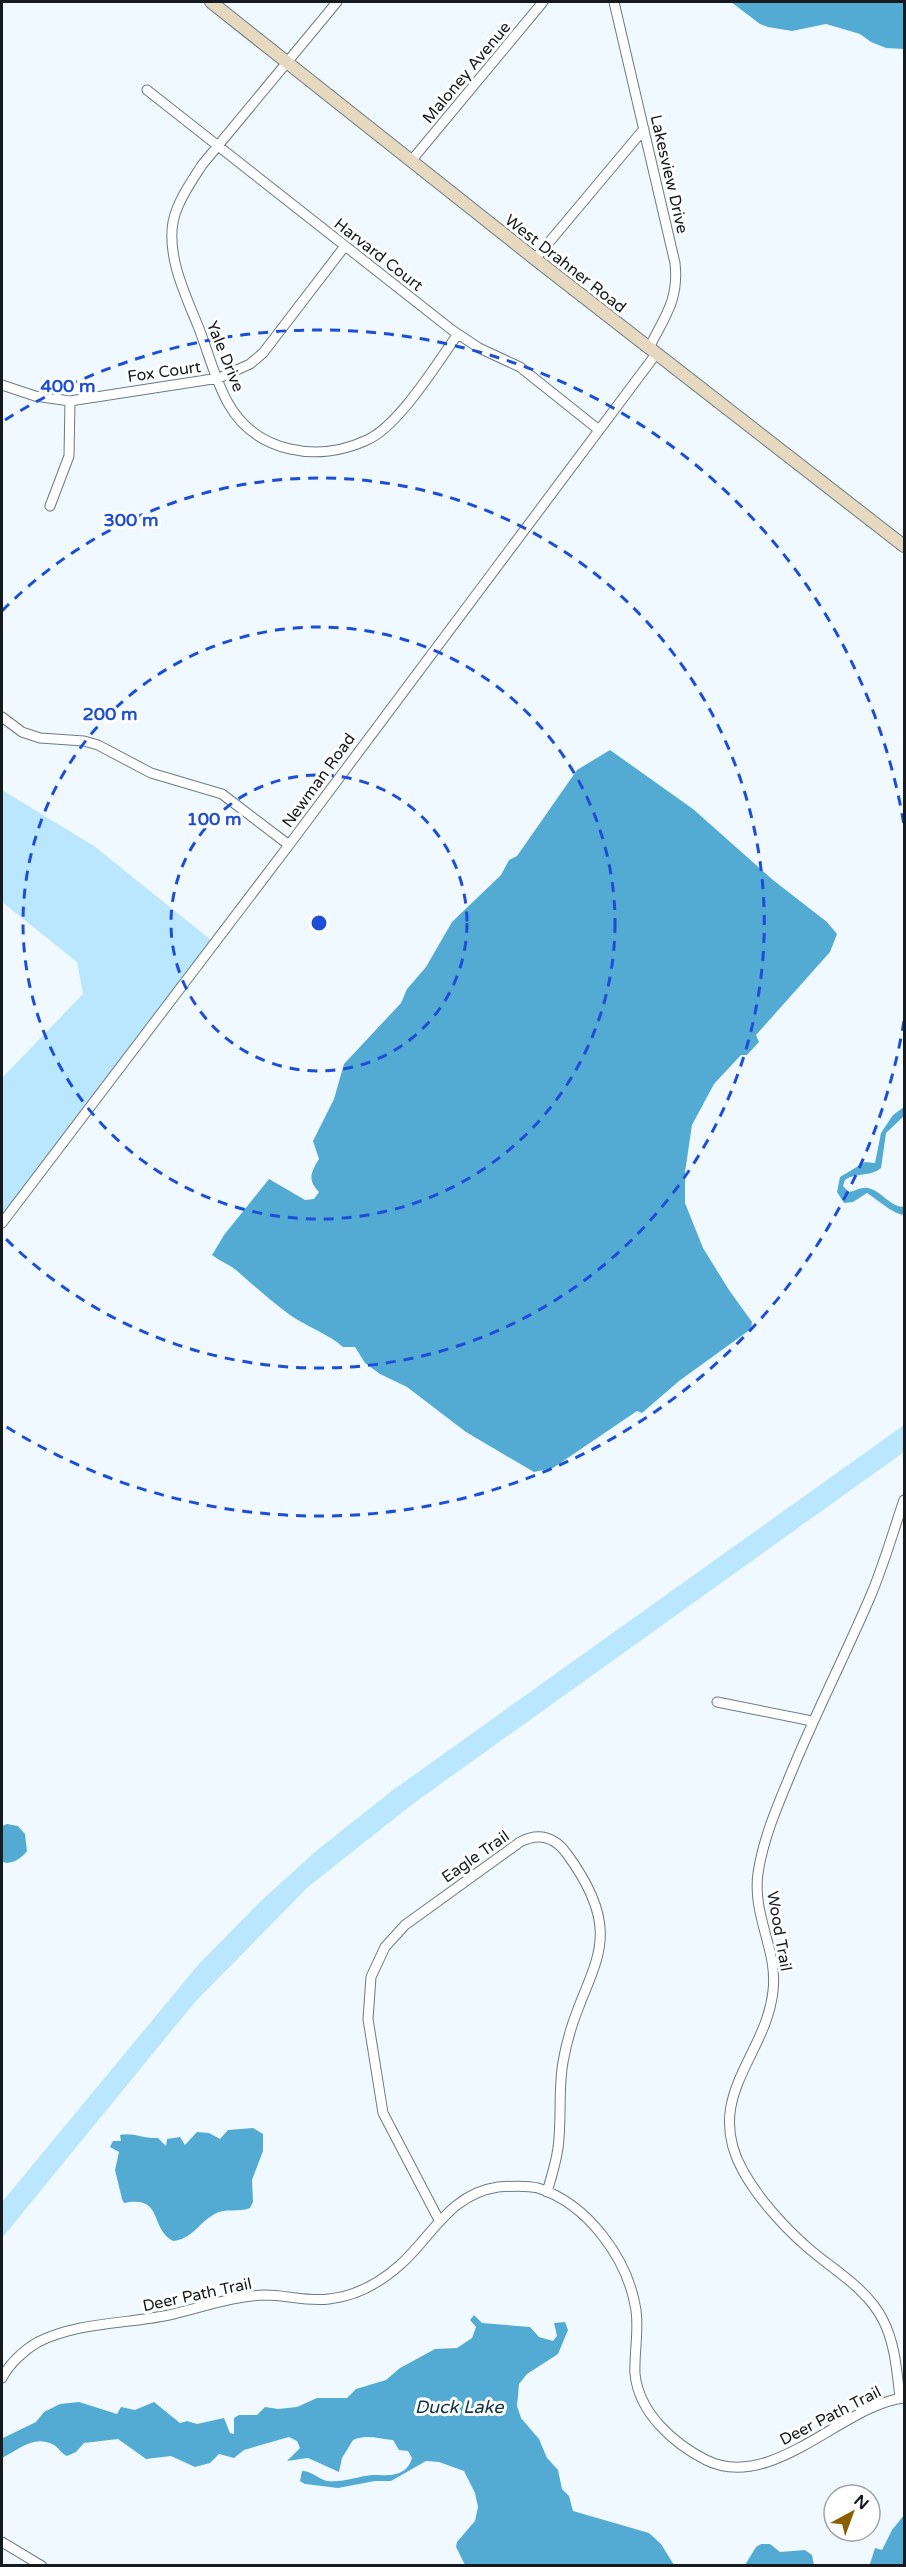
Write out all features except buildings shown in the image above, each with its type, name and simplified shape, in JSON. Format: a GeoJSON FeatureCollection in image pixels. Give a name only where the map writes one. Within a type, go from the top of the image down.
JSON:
{"type":"FeatureCollection","features":[{"type":"Feature","properties":{"kind":"street","name":"West Drahner Road"},"geometry":{"type":"LineString","coordinates":[[211,2],[652,351],[904,546]]}},
{"type":"Feature","properties":{"kind":"street","name":"Yale Drive"},"geometry":{"type":"LineString","coordinates":[[337,2],[218,145],[184,194],[173,221],[175,263],[228,403],[247,427],[282,447],[298,452],[330,453],[368,440],[393,420],[458,334]]}},
{"type":"Feature","properties":{"kind":"street","name":"Maloney Avenue"},"geometry":{"type":"LineString","coordinates":[[411,161],[543,2]]}},
{"type":"Feature","properties":{"kind":"street","name":"Lakesview Drive"},"geometry":{"type":"LineString","coordinates":[[614,2],[677,282],[675,296],[652,351]]}},
{"type":"Feature","properties":{"kind":"street","name":"Harvard Court"},"geometry":{"type":"LineString","coordinates":[[147,90],[458,334],[479,348],[520,367],[599,430]]}},
{"type":"Feature","properties":{"kind":"street"},"geometry":{"type":"LineString","coordinates":[[535,259],[644,129]]}},
{"type":"Feature","properties":{"kind":"street","name":"Fox Court"},"geometry":{"type":"LineString","coordinates":[[2,385],[35,396],[70,400],[219,378],[250,364],[263,353],[345,246]]}},
{"type":"Feature","properties":{"kind":"street","name":"Newman Road"},"geometry":{"type":"LineString","coordinates":[[2,1223],[289,845],[599,430],[652,351]]}},
{"type":"Feature","properties":{"kind":"street"},"geometry":{"type":"LineString","coordinates":[[50,506],[69,456],[70,400]]}},
{"type":"Feature","properties":{"kind":"street"},"geometry":{"type":"LineString","coordinates":[[2,717],[22,732],[40,738],[84,741],[98,745],[151,773],[222,794],[289,845]]}},
{"type":"Feature","properties":{"kind":"street","name":"Wood Trail"},"geometry":{"type":"LineString","coordinates":[[902,2398],[891,2341],[883,2320],[858,2288],[805,2246],[764,2200],[743,2171],[732,2145],[729,2122],[731,2100],[768,2014],[773,1991],[774,1964],[757,1909],[756,1892],[759,1870],[772,1820],[812,1721],[871,1594],[904,1500]]}},
{"type":"Feature","properties":{"kind":"street"},"geometry":{"type":"LineString","coordinates":[[717,1702],[812,1721]]}},
{"type":"Feature","properties":{"kind":"street","name":"Eagle Trail"},"geometry":{"type":"LineString","coordinates":[[439,2220],[383,2113],[368,2019],[371,1977],[385,1947],[405,1925],[520,1842],[537,1836],[554,1840],[562,1846],[583,1875],[597,1904],[601,1934],[595,1968],[574,2017],[563,2061],[558,2149],[547,2192]]}},
{"type":"Feature","properties":{"kind":"street","name":"Deer Path Trail"},"geometry":{"type":"LineString","coordinates":[[2,2378],[21,2354],[37,2343],[65,2331],[167,2316],[245,2297],[266,2295],[304,2300],[327,2300],[364,2291],[403,2263],[439,2220],[463,2199],[483,2190],[520,2186],[547,2192],[565,2200],[592,2223],[615,2257],[631,2289],[636,2312],[635,2376],[645,2405],[662,2430],[683,2448],[710,2462],[730,2466],[759,2464],[786,2455],[880,2404],[902,2398]]}},
{"type":"Feature","properties":{"kind":"street"},"geometry":{"type":"LineString","coordinates":[[2,2541],[42,2565]]}},
{"type":"Feature","properties":{"kind":"shaded area"},"geometry":{"type":"Polygon","coordinates":[[[2,790],[94,846],[211,940],[2,1216],[2,1078],[83,994],[77,962],[2,902],[2,790]]]}},
{"type":"Feature","properties":{"kind":"shaded area"},"geometry":{"type":"Polygon","coordinates":[[[904,1425],[904,1452],[414,1803],[308,1887],[195,2002],[2,2238],[2,2202],[198,1965],[261,1901],[316,1851],[393,1790],[904,1425]]]}},
{"type":"Feature","properties":{"kind":"water"},"geometry":{"type":"Polygon","coordinates":[[[731,2],[904,2],[904,49],[886,48],[871,42],[860,34],[826,24],[792,31],[768,27],[760,24],[731,2]]]}},
{"type":"Feature","properties":{"kind":"water"},"geometry":{"type":"Polygon","coordinates":[[[610,750],[693,809],[773,880],[827,922],[837,934],[830,952],[756,1035],[759,1042],[747,1055],[741,1055],[714,1084],[692,1125],[685,1172],[685,1203],[703,1248],[752,1322],[751,1329],[679,1381],[642,1413],[637,1411],[553,1468],[534,1472],[466,1432],[407,1387],[380,1374],[365,1363],[355,1347],[343,1347],[290,1315],[233,1268],[212,1255],[224,1235],[269,1179],[305,1200],[314,1199],[319,1192],[313,1184],[312,1176],[319,1159],[313,1141],[334,1099],[344,1064],[401,1003],[407,989],[426,967],[452,922],[501,875],[509,860],[517,856],[577,770],[610,750]]]}},
{"type":"Feature","properties":{"kind":"water"},"geometry":{"type":"Polygon","coordinates":[[[904,1107],[904,1116],[886,1133],[881,1168],[873,1173],[849,1178],[845,1180],[843,1186],[849,1192],[868,1188],[878,1192],[894,1204],[904,1207],[904,1215],[890,1209],[867,1193],[853,1202],[844,1203],[837,1192],[840,1177],[865,1162],[875,1163],[881,1133],[893,1115],[904,1107]]]}},
{"type":"Feature","properties":{"kind":"water"},"geometry":{"type":"Polygon","coordinates":[[[7,1824],[18,1826],[25,1834],[27,1851],[19,1859],[9,1863],[2,1862],[2,1826],[7,1824]]]}},
{"type":"Feature","properties":{"kind":"water"},"geometry":{"type":"Polygon","coordinates":[[[253,2128],[263,2134],[263,2151],[252,2180],[253,2202],[250,2208],[218,2213],[190,2234],[173,2241],[161,2228],[151,2208],[137,2202],[124,2203],[115,2170],[119,2152],[110,2147],[113,2141],[121,2141],[120,2135],[158,2138],[166,2146],[167,2139],[180,2137],[185,2145],[197,2132],[209,2133],[220,2139],[228,2130],[253,2128]]]}},
{"type":"Feature","properties":{"kind":"water","name":"Duck Lake"},"geometry":{"type":"Polygon","coordinates":[[[474,2315],[482,2323],[530,2327],[539,2337],[553,2341],[557,2336],[554,2323],[565,2322],[568,2330],[558,2354],[527,2374],[519,2384],[517,2406],[521,2418],[539,2439],[547,2458],[558,2470],[562,2489],[569,2496],[573,2511],[649,2533],[661,2544],[674,2565],[465,2565],[456,2547],[457,2542],[475,2521],[478,2507],[475,2493],[464,2471],[439,2462],[426,2461],[391,2481],[375,2481],[338,2488],[305,2484],[300,2481],[302,2471],[327,2481],[401,2472],[412,2458],[408,2451],[399,2450],[393,2440],[368,2437],[353,2440],[342,2458],[339,2472],[308,2458],[287,2461],[300,2448],[297,2441],[289,2437],[244,2450],[234,2458],[219,2454],[210,2463],[195,2467],[171,2456],[146,2459],[118,2439],[84,2443],[76,2452],[67,2456],[52,2444],[38,2441],[2,2458],[3,2438],[36,2422],[44,2412],[60,2404],[79,2402],[117,2414],[121,2407],[135,2410],[154,2402],[180,2423],[187,2421],[197,2424],[224,2418],[230,2433],[234,2434],[234,2418],[239,2415],[257,2415],[265,2407],[278,2409],[297,2407],[317,2398],[347,2398],[356,2389],[386,2380],[400,2368],[435,2349],[457,2348],[472,2338],[476,2327],[470,2320],[474,2315]]]}},
{"type":"Feature","properties":{"kind":"water"},"geometry":{"type":"Polygon","coordinates":[[[904,2515],[904,2565],[865,2565],[870,2564],[875,2548],[882,2550],[892,2530],[904,2515]]]}},
{"type":"Feature","properties":{"kind":"water"},"geometry":{"type":"Polygon","coordinates":[[[761,2544],[770,2544],[780,2552],[805,2550],[812,2555],[814,2565],[745,2565],[756,2547],[761,2544]]]}}]}
